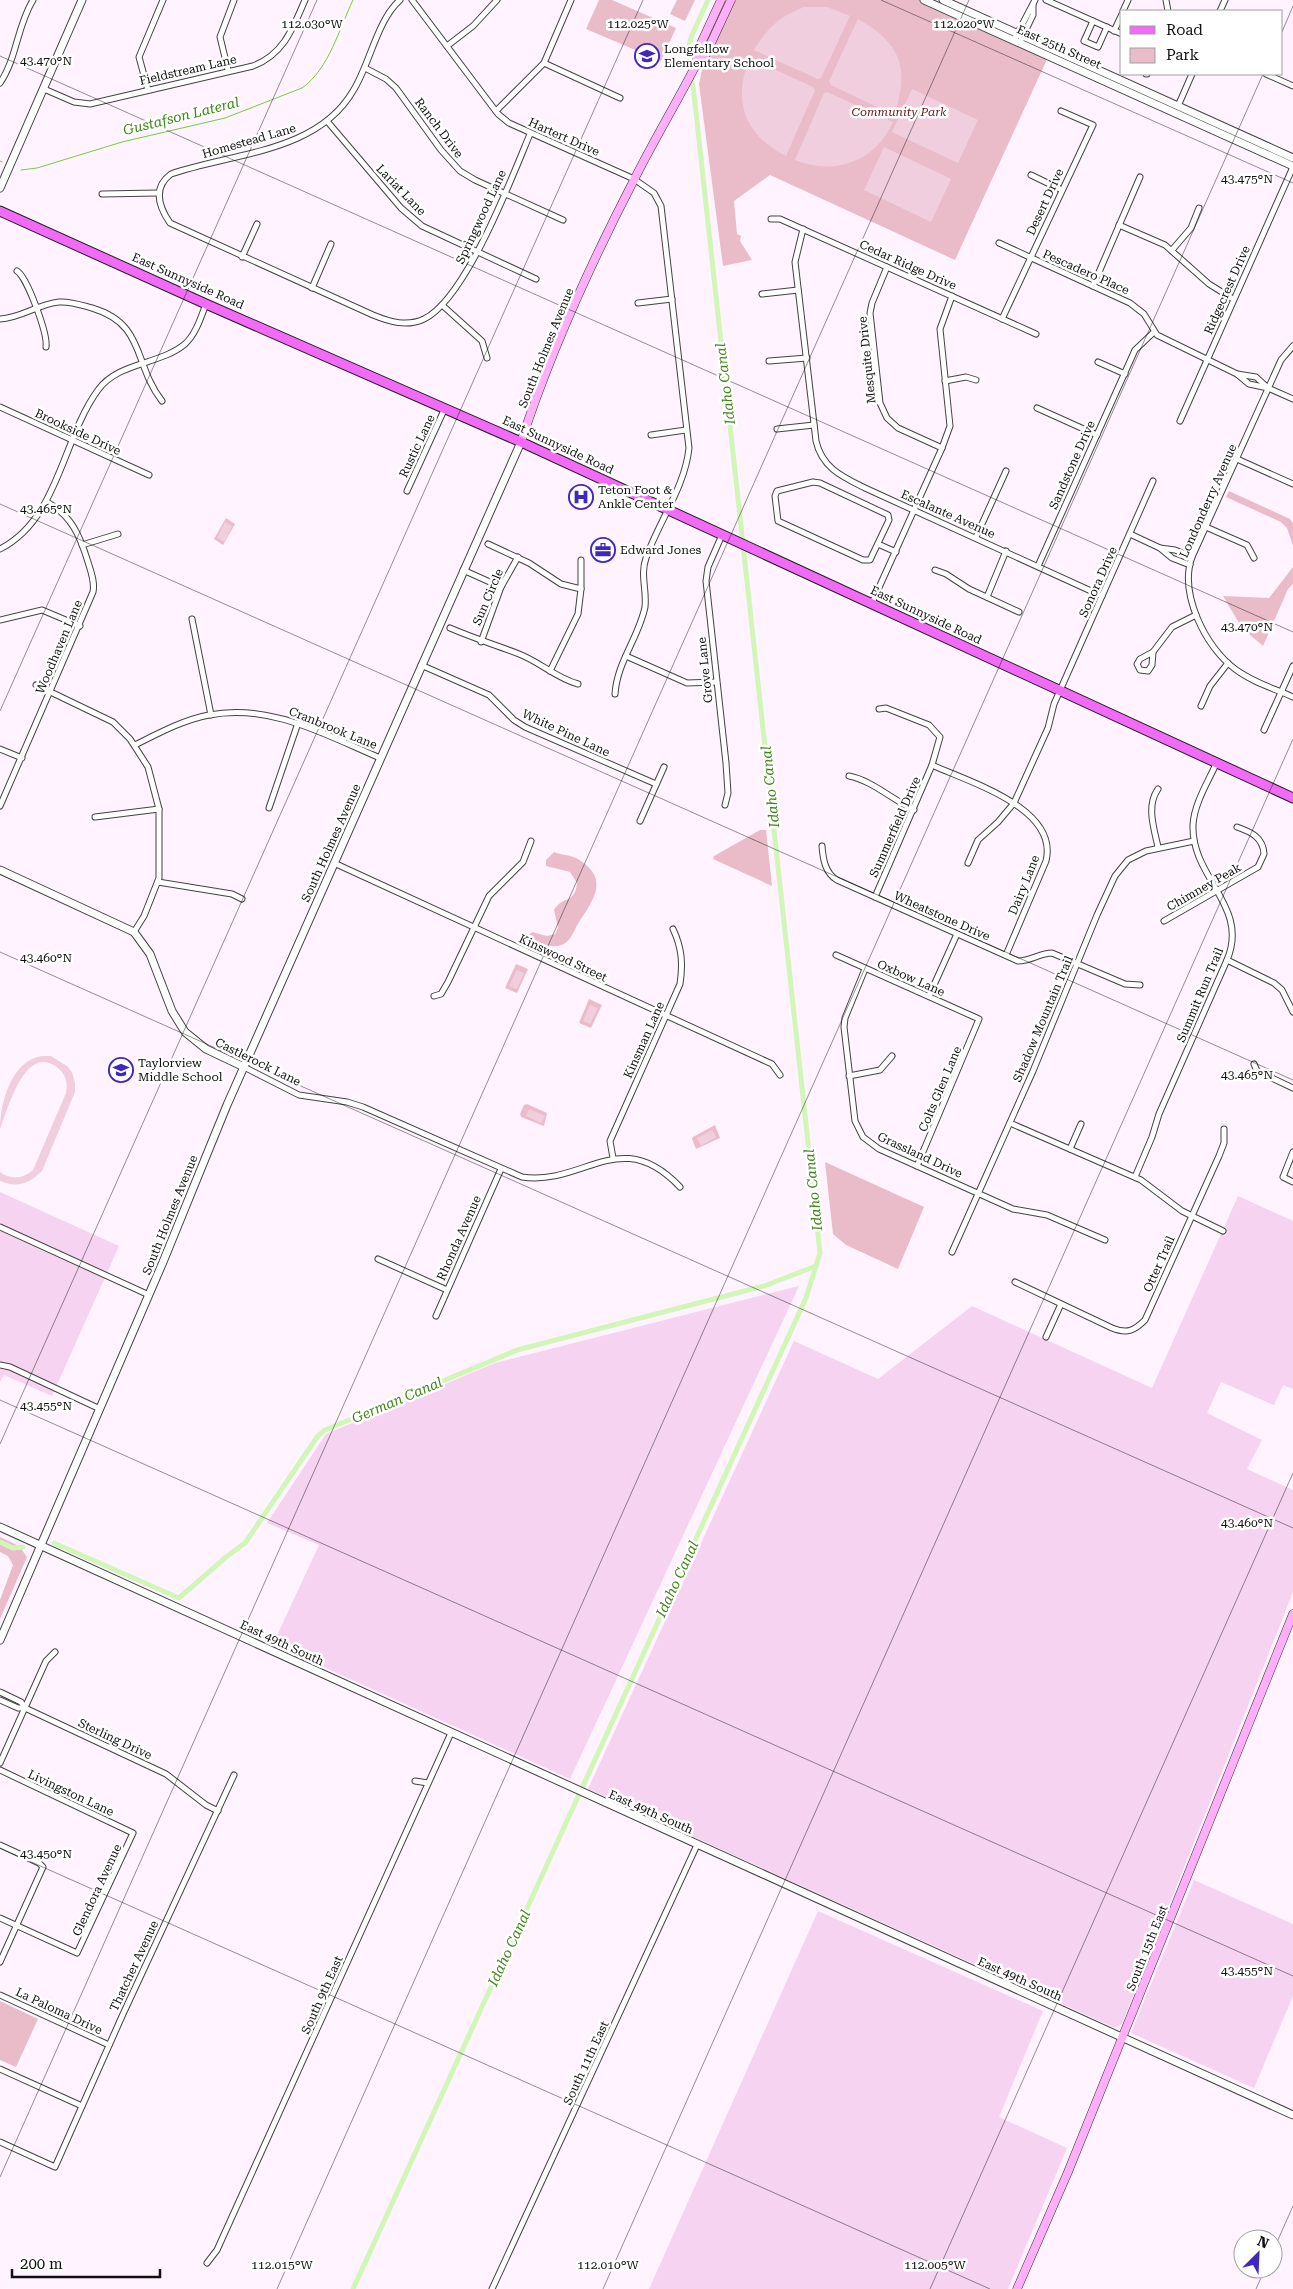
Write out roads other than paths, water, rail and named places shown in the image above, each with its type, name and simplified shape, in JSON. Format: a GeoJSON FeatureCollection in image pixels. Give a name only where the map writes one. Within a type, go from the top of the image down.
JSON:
{"type":"FeatureCollection","features":[{"type":"Feature","properties":{"kind":"main road","name":"South Holmes Avenue"},"geometry":{"type":"LineString","coordinates":[[697,63],[697,52],[721,0]]}},
{"type":"Feature","properties":{"kind":"main road","name":"South Holmes Avenue"},"geometry":{"type":"LineString","coordinates":[[521,442],[557,348],[634,179],[697,63],[705,56],[731,0]]}},
{"type":"Feature","properties":{"kind":"main road","name":"East Sunnyside Road"},"geometry":{"type":"LineString","coordinates":[[0,210],[206,304],[521,442],[1293,798]]}},
{"type":"Feature","properties":{"kind":"main road","name":"South 15th East"},"geometry":{"type":"LineString","coordinates":[[1017,2289],[1122,2038],[1293,1614]]}},
{"type":"Feature","properties":{"kind":"street"},"geometry":{"type":"LineString","coordinates":[[0,83],[10,65],[22,20],[33,0]]}},
{"type":"Feature","properties":{"kind":"street"},"geometry":{"type":"LineString","coordinates":[[0,188],[82,0]]}},
{"type":"Feature","properties":{"kind":"street"},"geometry":{"type":"LineString","coordinates":[[148,90],[139,57],[163,0]]}},
{"type":"Feature","properties":{"kind":"street"},"geometry":{"type":"LineString","coordinates":[[228,70],[220,37],[234,0]]}},
{"type":"Feature","properties":{"kind":"street","name":"Fieldstream Lane"},"geometry":{"type":"LineString","coordinates":[[44,89],[83,104],[228,70],[253,66],[274,56],[289,37],[306,0]]}},
{"type":"Feature","properties":{"kind":"street","name":"Homestead Lane"},"geometry":{"type":"LineString","coordinates":[[159,191],[171,174],[290,141],[327,121],[343,106],[354,91],[390,11],[400,0]]}},
{"type":"Feature","properties":{"kind":"street","name":"Hartert Drive"},"geometry":{"type":"LineString","coordinates":[[412,0],[496,111],[509,123],[634,179],[654,192],[661,206],[689,448],[687,461],[646,558],[642,576],[645,606],[616,679],[615,694]]}},
{"type":"Feature","properties":{"kind":"street"},"geometry":{"type":"LineString","coordinates":[[447,46],[474,26],[497,0]]}},
{"type":"Feature","properties":{"kind":"street"},"geometry":{"type":"LineString","coordinates":[[496,111],[544,63],[572,0]]}},
{"type":"Feature","properties":{"kind":"street","name":"East 25th Street"},"geometry":{"type":"LineString","coordinates":[[924,0],[1019,38],[1178,106],[1293,158]]}},
{"type":"Feature","properties":{"kind":"street","name":"East 25th Street"},"geometry":{"type":"LineString","coordinates":[[943,0],[1019,38],[1293,167]]}},
{"type":"Feature","properties":{"kind":"street"},"geometry":{"type":"LineString","coordinates":[[1046,0],[1120,33]]}},
{"type":"Feature","properties":{"kind":"street"},"geometry":{"type":"LineString","coordinates":[[1019,38],[1033,15],[1034,2]]}},
{"type":"Feature","properties":{"kind":"street"},"geometry":{"type":"LineString","coordinates":[[1114,31],[1120,17]]}},
{"type":"Feature","properties":{"kind":"street"},"geometry":{"type":"LineString","coordinates":[[1093,21],[1084,41],[1098,47],[1107,27]]}},
{"type":"Feature","properties":{"kind":"street"},"geometry":{"type":"LineString","coordinates":[[544,63],[620,98]]}},
{"type":"Feature","properties":{"kind":"street","name":"Ranch Drive"},"geometry":{"type":"LineString","coordinates":[[364,68],[386,79],[396,88],[441,150],[460,171],[563,220]]}},
{"type":"Feature","properties":{"kind":"street"},"geometry":{"type":"LineString","coordinates":[[1178,106],[1192,75]]}},
{"type":"Feature","properties":{"kind":"street"},"geometry":{"type":"LineString","coordinates":[[1269,75],[1292,84]]}},
{"type":"Feature","properties":{"kind":"street","name":"Desert Drive"},"geometry":{"type":"LineString","coordinates":[[1002,319],[1093,125],[1060,110]]}},
{"type":"Feature","properties":{"kind":"street","name":"Lariat Lane"},"geometry":{"type":"LineString","coordinates":[[327,121],[412,218],[437,235],[536,279]]}},
{"type":"Feature","properties":{"kind":"street","name":"Springwood Lane"},"geometry":{"type":"LineString","coordinates":[[159,191],[163,214],[170,223],[372,315],[398,323],[410,323],[424,319],[442,304],[456,288],[477,254],[530,134]]}},
{"type":"Feature","properties":{"kind":"street","name":"Ridgecrest Drive"},"geometry":{"type":"LineString","coordinates":[[1180,421],[1293,167]]}},
{"type":"Feature","properties":{"kind":"street"},"geometry":{"type":"LineString","coordinates":[[1031,175],[1062,190]]}},
{"type":"Feature","properties":{"kind":"street"},"geometry":{"type":"LineString","coordinates":[[1093,286],[1140,177]]}},
{"type":"Feature","properties":{"kind":"street"},"geometry":{"type":"LineString","coordinates":[[102,194],[159,191]]}},
{"type":"Feature","properties":{"kind":"street"},"geometry":{"type":"LineString","coordinates":[[1172,250],[1191,228],[1199,208]]}},
{"type":"Feature","properties":{"kind":"street","name":"Cedar Ridge Drive"},"geometry":{"type":"LineString","coordinates":[[770,219],[780,219],[1036,334]]}},
{"type":"Feature","properties":{"kind":"street"},"geometry":{"type":"LineString","coordinates":[[242,257],[257,224]]}},
{"type":"Feature","properties":{"kind":"street"},"geometry":{"type":"LineString","coordinates":[[1119,225],[1152,237],[1172,250],[1209,284],[1233,299]]}},
{"type":"Feature","properties":{"kind":"street","name":"Escalante Avenue"},"geometry":{"type":"LineString","coordinates":[[803,229],[795,262],[817,447],[822,458],[836,472],[865,488],[1102,596]]}},
{"type":"Feature","properties":{"kind":"street","name":"Pescadero Place"},"geometry":{"type":"LineString","coordinates":[[998,243],[1138,308],[1150,323],[1154,332]]}},
{"type":"Feature","properties":{"kind":"street"},"geometry":{"type":"LineString","coordinates":[[312,288],[331,244]]}},
{"type":"Feature","properties":{"kind":"street","name":"Mesquite Drive"},"geometry":{"type":"LineString","coordinates":[[888,267],[872,303],[870,313],[880,403],[886,418],[893,425],[942,448]]}},
{"type":"Feature","properties":{"kind":"street"},"geometry":{"type":"LineString","coordinates":[[16,271],[22,277],[36,308],[46,346]]}},
{"type":"Feature","properties":{"kind":"street"},"geometry":{"type":"LineString","coordinates":[[762,294],[798,290]]}},
{"type":"Feature","properties":{"kind":"street"},"geometry":{"type":"LineString","coordinates":[[872,604],[915,510],[950,426],[940,330],[952,296]]}},
{"type":"Feature","properties":{"kind":"street"},"geometry":{"type":"LineString","coordinates":[[638,302],[672,299]]}},
{"type":"Feature","properties":{"kind":"street"},"geometry":{"type":"LineString","coordinates":[[0,319],[55,302],[72,302],[116,317],[131,334],[154,391],[162,401]]}},
{"type":"Feature","properties":{"kind":"street"},"geometry":{"type":"LineString","coordinates":[[0,549],[17,538],[47,502],[72,440],[100,387],[119,373],[143,364],[184,344],[192,335],[206,304]]}},
{"type":"Feature","properties":{"kind":"street"},"geometry":{"type":"LineString","coordinates":[[442,304],[482,341],[487,358]]}},
{"type":"Feature","properties":{"kind":"street"},"geometry":{"type":"LineString","coordinates":[[1154,332],[1206,360],[1237,374],[1256,377],[1268,388]]}},
{"type":"Feature","properties":{"kind":"street","name":"Sandstone Drive"},"geometry":{"type":"LineString","coordinates":[[1038,566],[1125,374],[1140,344],[1154,332]]}},
{"type":"Feature","properties":{"kind":"street","name":"Londonderry Avenue"},"geometry":{"type":"LineString","coordinates":[[1293,346],[1281,360],[1190,565],[1190,591],[1196,615],[1228,663],[1246,676],[1293,697]]}},
{"type":"Feature","properties":{"kind":"street"},"geometry":{"type":"LineString","coordinates":[[769,361],[806,358]]}},
{"type":"Feature","properties":{"kind":"street"},"geometry":{"type":"LineString","coordinates":[[1098,362],[1125,374]]}},
{"type":"Feature","properties":{"kind":"street"},"geometry":{"type":"LineString","coordinates":[[1237,374],[1248,384],[1268,388],[1293,399]]}},
{"type":"Feature","properties":{"kind":"street"},"geometry":{"type":"LineString","coordinates":[[945,381],[966,377],[976,380]]}},
{"type":"Feature","properties":{"kind":"street","name":"Brookside Drive"},"geometry":{"type":"LineString","coordinates":[[0,407],[149,475]]}},
{"type":"Feature","properties":{"kind":"street","name":"Rustic Lane"},"geometry":{"type":"LineString","coordinates":[[407,492],[445,408]]}},
{"type":"Feature","properties":{"kind":"street"},"geometry":{"type":"LineString","coordinates":[[1037,408],[1097,435]]}},
{"type":"Feature","properties":{"kind":"street"},"geometry":{"type":"LineString","coordinates":[[777,429],[814,425]]}},
{"type":"Feature","properties":{"kind":"street"},"geometry":{"type":"LineString","coordinates":[[651,435],[686,430]]}},
{"type":"Feature","properties":{"kind":"street","name":"South Holmes Avenue"},"geometry":{"type":"LineString","coordinates":[[0,1640],[100,1409],[244,1067],[521,442]]}},
{"type":"Feature","properties":{"kind":"street"},"geometry":{"type":"LineString","coordinates":[[1237,459],[1293,484]]}},
{"type":"Feature","properties":{"kind":"street"},"geometry":{"type":"LineString","coordinates":[[976,538],[1006,471]]}},
{"type":"Feature","properties":{"kind":"street","name":"Sonora Drive"},"geometry":{"type":"LineString","coordinates":[[968,863],[978,840],[998,822],[1014,803],[1048,728],[1054,704],[1153,481]]}},
{"type":"Feature","properties":{"kind":"street"},"geometry":{"type":"LineString","coordinates":[[816,482],[886,513],[889,520],[878,544],[870,560],[863,560],[781,523],[777,519],[776,494],[780,490],[816,482]]}},
{"type":"Feature","properties":{"kind":"street","name":"Woodhaven Lane"},"geometry":{"type":"LineString","coordinates":[[0,806],[80,626],[94,587],[82,544],[68,517],[47,502]]}},
{"type":"Feature","properties":{"kind":"street"},"geometry":{"type":"LineString","coordinates":[[1206,527],[1247,545],[1254,558]]}},
{"type":"Feature","properties":{"kind":"street"},"geometry":{"type":"LineString","coordinates":[[82,544],[118,534]]}},
{"type":"Feature","properties":{"kind":"street","name":"Grove Lane"},"geometry":{"type":"LineString","coordinates":[[722,534],[708,567],[706,582],[728,793],[725,805]]}},
{"type":"Feature","properties":{"kind":"street"},"geometry":{"type":"LineString","coordinates":[[1130,534],[1160,548],[1172,558],[1190,565]]}},
{"type":"Feature","properties":{"kind":"street"},"geometry":{"type":"LineString","coordinates":[[488,544],[518,557],[561,584],[581,589]]}},
{"type":"Feature","properties":{"kind":"street"},"geometry":{"type":"LineString","coordinates":[[878,544],[896,552]]}},
{"type":"Feature","properties":{"kind":"street"},"geometry":{"type":"LineString","coordinates":[[1160,548],[1175,550],[1192,557]]}},
{"type":"Feature","properties":{"kind":"street"},"geometry":{"type":"LineString","coordinates":[[987,597],[1006,551]]}},
{"type":"Feature","properties":{"kind":"street","name":"Sun Circle"},"geometry":{"type":"LineString","coordinates":[[518,557],[501,587],[481,642],[519,654],[578,684]]}},
{"type":"Feature","properties":{"kind":"street"},"geometry":{"type":"LineString","coordinates":[[550,671],[578,614],[581,589],[581,560]]}},
{"type":"Feature","properties":{"kind":"street"},"geometry":{"type":"LineString","coordinates":[[463,570],[501,587]]}},
{"type":"Feature","properties":{"kind":"street"},"geometry":{"type":"LineString","coordinates":[[935,570],[1020,612]]}},
{"type":"Feature","properties":{"kind":"street"},"geometry":{"type":"LineString","coordinates":[[0,620],[42,610],[80,626]]}},
{"type":"Feature","properties":{"kind":"street"},"geometry":{"type":"LineString","coordinates":[[1153,652],[1172,627],[1196,615]]}},
{"type":"Feature","properties":{"kind":"street"},"geometry":{"type":"LineString","coordinates":[[192,619],[211,715]]}},
{"type":"Feature","properties":{"kind":"street"},"geometry":{"type":"LineString","coordinates":[[450,628],[481,642]]}},
{"type":"Feature","properties":{"kind":"street"},"geometry":{"type":"LineString","coordinates":[[626,656],[687,683],[716,682]]}},
{"type":"Feature","properties":{"kind":"street"},"geometry":{"type":"LineString","coordinates":[[1201,706],[1210,686],[1228,663]]}},
{"type":"Feature","properties":{"kind":"street","name":"White Pine Lane"},"geometry":{"type":"LineString","coordinates":[[421,665],[489,695],[514,720],[525,727],[656,784]]}},
{"type":"Feature","properties":{"kind":"street"},"geometry":{"type":"LineString","coordinates":[[1264,730],[1293,666]]}},
{"type":"Feature","properties":{"kind":"street"},"geometry":{"type":"LineString","coordinates":[[36,686],[103,715],[122,730],[148,767],[159,810],[158,882],[144,916],[134,932]]}},
{"type":"Feature","properties":{"kind":"street","name":"Summerfield Drive"},"geometry":{"type":"LineString","coordinates":[[875,897],[914,810],[940,742],[939,733],[934,728],[891,710],[879,709]]}},
{"type":"Feature","properties":{"kind":"street","name":"Cranbrook Lane"},"geometry":{"type":"LineString","coordinates":[[135,746],[163,731],[211,715],[262,714],[298,723],[380,758]]}},
{"type":"Feature","properties":{"kind":"street"},"geometry":{"type":"LineString","coordinates":[[269,808],[298,723]]}},
{"type":"Feature","properties":{"kind":"street"},"geometry":{"type":"LineString","coordinates":[[0,749],[22,758]]}},
{"type":"Feature","properties":{"kind":"street","name":"Summit Run Trail"},"geometry":{"type":"LineString","coordinates":[[1135,1177],[1152,1137],[1159,1114],[1227,960],[1233,941],[1233,930],[1226,904],[1200,862],[1194,840],[1194,817],[1216,764]]}},
{"type":"Feature","properties":{"kind":"street","name":"Dairy Lane"},"geometry":{"type":"LineString","coordinates":[[932,766],[1014,803],[1042,829],[1046,838],[1048,852],[1006,956]]}},
{"type":"Feature","properties":{"kind":"street"},"geometry":{"type":"LineString","coordinates":[[640,821],[664,767]]}},
{"type":"Feature","properties":{"kind":"street"},"geometry":{"type":"LineString","coordinates":[[849,776],[874,785],[884,794],[914,810]]}},
{"type":"Feature","properties":{"kind":"street"},"geometry":{"type":"LineString","coordinates":[[1158,789],[1152,796],[1151,810],[1158,847]]}},
{"type":"Feature","properties":{"kind":"street"},"geometry":{"type":"LineString","coordinates":[[95,817],[159,810]]}},
{"type":"Feature","properties":{"kind":"street","name":"Chimney Peak"},"geometry":{"type":"LineString","coordinates":[[1164,921],[1258,867],[1262,861],[1264,850],[1260,840],[1252,833],[1237,827]]}},
{"type":"Feature","properties":{"kind":"street","name":"Shadow Mountain Trail"},"geometry":{"type":"LineString","coordinates":[[952,1252],[1010,1123],[1109,887],[1123,865],[1133,857],[1158,847],[1194,840]]}},
{"type":"Feature","properties":{"kind":"street"},"geometry":{"type":"LineString","coordinates":[[434,996],[441,994],[448,982],[472,927],[494,888],[523,862],[531,841]]}},
{"type":"Feature","properties":{"kind":"street","name":"Wheatstone Drive"},"geometry":{"type":"LineString","coordinates":[[822,846],[825,863],[832,877],[1006,956],[1018,961],[1027,961],[1049,953],[1078,963],[1125,984],[1140,985]]}},
{"type":"Feature","properties":{"kind":"street","name":"Kinswood Street"},"geometry":{"type":"LineString","coordinates":[[334,863],[772,1064],[780,1075]]}},
{"type":"Feature","properties":{"kind":"street","name":"Castlerock Lane"},"geometry":{"type":"LineString","coordinates":[[0,870],[134,932],[150,954],[172,1011],[185,1032],[206,1049],[299,1095],[347,1102],[363,1107],[522,1177],[546,1178],[612,1158],[645,1162],[667,1173],[680,1187]]}},
{"type":"Feature","properties":{"kind":"street"},"geometry":{"type":"LineString","coordinates":[[158,882],[232,894],[242,899]]}},
{"type":"Feature","properties":{"kind":"street","name":"Kinsman Lane"},"geometry":{"type":"LineString","coordinates":[[612,1158],[610,1141],[680,984],[682,971],[679,942],[673,929]]}},
{"type":"Feature","properties":{"kind":"street"},"geometry":{"type":"LineString","coordinates":[[929,996],[957,934]]}},
{"type":"Feature","properties":{"kind":"street","name":"Oxbow Lane"},"geometry":{"type":"LineString","coordinates":[[836,956],[979,1019]]}},
{"type":"Feature","properties":{"kind":"street"},"geometry":{"type":"LineString","coordinates":[[1227,960],[1274,983],[1282,990],[1293,1012]]}},
{"type":"Feature","properties":{"kind":"street","name":"Grassland Drive"},"geometry":{"type":"LineString","coordinates":[[865,969],[845,1018],[844,1027],[855,1121],[863,1136],[879,1150],[1013,1209],[1047,1216],[1104,1240]]}},
{"type":"Feature","properties":{"kind":"street","name":"Colts Glen Lane"},"geometry":{"type":"LineString","coordinates":[[917,1166],[979,1019]]}},
{"type":"Feature","properties":{"kind":"street"},"geometry":{"type":"LineString","coordinates":[[849,1076],[880,1070],[892,1056]]}},
{"type":"Feature","properties":{"kind":"street"},"geometry":{"type":"LineString","coordinates":[[1254,1064],[1257,1071],[1293,1088]]}},
{"type":"Feature","properties":{"kind":"street"},"geometry":{"type":"LineString","coordinates":[[1010,1123],[1135,1177],[1148,1184],[1173,1205],[1223,1231]]}},
{"type":"Feature","properties":{"kind":"street"},"geometry":{"type":"LineString","coordinates":[[1070,1149],[1081,1124]]}},
{"type":"Feature","properties":{"kind":"street","name":"Otter Trail"},"geometry":{"type":"LineString","coordinates":[[1015,1282],[1121,1331],[1129,1332],[1136,1329],[1145,1320],[1224,1143],[1224,1129]]}},
{"type":"Feature","properties":{"kind":"street"},"geometry":{"type":"LineString","coordinates":[[1293,1152],[1283,1177],[1293,1182]]}},
{"type":"Feature","properties":{"kind":"street","name":"Rhonda Avenue"},"geometry":{"type":"LineString","coordinates":[[436,1316],[501,1169]]}},
{"type":"Feature","properties":{"kind":"street"},"geometry":{"type":"LineString","coordinates":[[0,1227],[148,1295]]}},
{"type":"Feature","properties":{"kind":"street"},"geometry":{"type":"LineString","coordinates":[[378,1259],[448,1290]]}},
{"type":"Feature","properties":{"kind":"street"},"geometry":{"type":"LineString","coordinates":[[1046,1337],[1061,1304]]}},
{"type":"Feature","properties":{"kind":"street"},"geometry":{"type":"LineString","coordinates":[[0,1364],[100,1409]]}},
{"type":"Feature","properties":{"kind":"street","name":"East 49th South"},"geometry":{"type":"LineString","coordinates":[[0,1527],[587,1796],[1293,2115]]}},
{"type":"Feature","properties":{"kind":"street"},"geometry":{"type":"LineString","coordinates":[[0,1763],[46,1661],[55,1652]]}},
{"type":"Feature","properties":{"kind":"street","name":"Sterling Drive"},"geometry":{"type":"LineString","coordinates":[[0,1692],[21,1702],[25,1708],[166,1774],[218,1812]]}},
{"type":"Feature","properties":{"kind":"street"},"geometry":{"type":"LineString","coordinates":[[0,1700],[18,1708],[25,1708]]}},
{"type":"Feature","properties":{"kind":"street","name":"South 9th East"},"geometry":{"type":"LineString","coordinates":[[207,2263],[217,2250],[258,2161],[451,1733]]}},
{"type":"Feature","properties":{"kind":"street","name":"Livingston Lane"},"geometry":{"type":"LineString","coordinates":[[0,1770],[133,1834]]}},
{"type":"Feature","properties":{"kind":"street","name":"Thatcher Avenue"},"geometry":{"type":"LineString","coordinates":[[0,2142],[54,2167],[234,1775]]}},
{"type":"Feature","properties":{"kind":"street"},"geometry":{"type":"LineString","coordinates":[[415,1781],[428,1783]]}},
{"type":"Feature","properties":{"kind":"street","name":"Glendora Avenue"},"geometry":{"type":"LineString","coordinates":[[17,1926],[77,1953],[133,1834]]}},
{"type":"Feature","properties":{"kind":"street"},"geometry":{"type":"LineString","coordinates":[[0,1845],[39,1863],[43,1867],[0,1962]]}},
{"type":"Feature","properties":{"kind":"street","name":"South 11th East"},"geometry":{"type":"LineString","coordinates":[[492,2289],[697,1845]]}},
{"type":"Feature","properties":{"kind":"street"},"geometry":{"type":"LineString","coordinates":[[0,1918],[17,1926]]}},
{"type":"Feature","properties":{"kind":"street","name":"La Paloma Drive"},"geometry":{"type":"LineString","coordinates":[[0,1995],[109,2045]]}},
{"type":"Feature","properties":{"kind":"street"},"geometry":{"type":"LineString","coordinates":[[0,2069],[82,2106]]}},
{"type":"Feature","properties":{"kind":"waterway","name":"Gustafson Lateral"},"geometry":{"type":"LineString","coordinates":[[21,170],[37,168],[122,142],[225,118],[302,88],[311,80],[326,59],[353,0]]}},
{"type":"Feature","properties":{"kind":"waterway","name":"Idaho Canal"},"geometry":{"type":"LineString","coordinates":[[353,2289],[806,1298],[820,1253],[694,94],[687,52],[692,35],[708,0]]}},
{"type":"Feature","properties":{"kind":"waterway","name":"German Canal"},"geometry":{"type":"LineString","coordinates":[[54,1543],[179,1598],[245,1543],[317,1437],[325,1430],[517,1350],[764,1286],[816,1266]]}},
{"type":"Feature","properties":{"kind":"waterway","name":"German Canal"},"geometry":{"type":"LineString","coordinates":[[0,1542],[13,1548],[23,1547]]}},
{"type":"Feature","properties":{"kind":"place","name":"Longfellow Elementary School"},"geometry":{"type":"Point","coordinates":[647,56]}},
{"type":"Feature","properties":{"kind":"place","name":"Teton Foot & Ankle Center"},"geometry":{"type":"Point","coordinates":[581,497]}},
{"type":"Feature","properties":{"kind":"place","name":"Edward Jones"},"geometry":{"type":"Point","coordinates":[603,550]}},
{"type":"Feature","properties":{"kind":"place","name":"Taylorview Middle School"},"geometry":{"type":"Point","coordinates":[121,1070]}},
{"type":"Feature","properties":{"kind":"park label","name":"Community Park"},"geometry":{"type":"Point","coordinates":[899,112]}}]}
